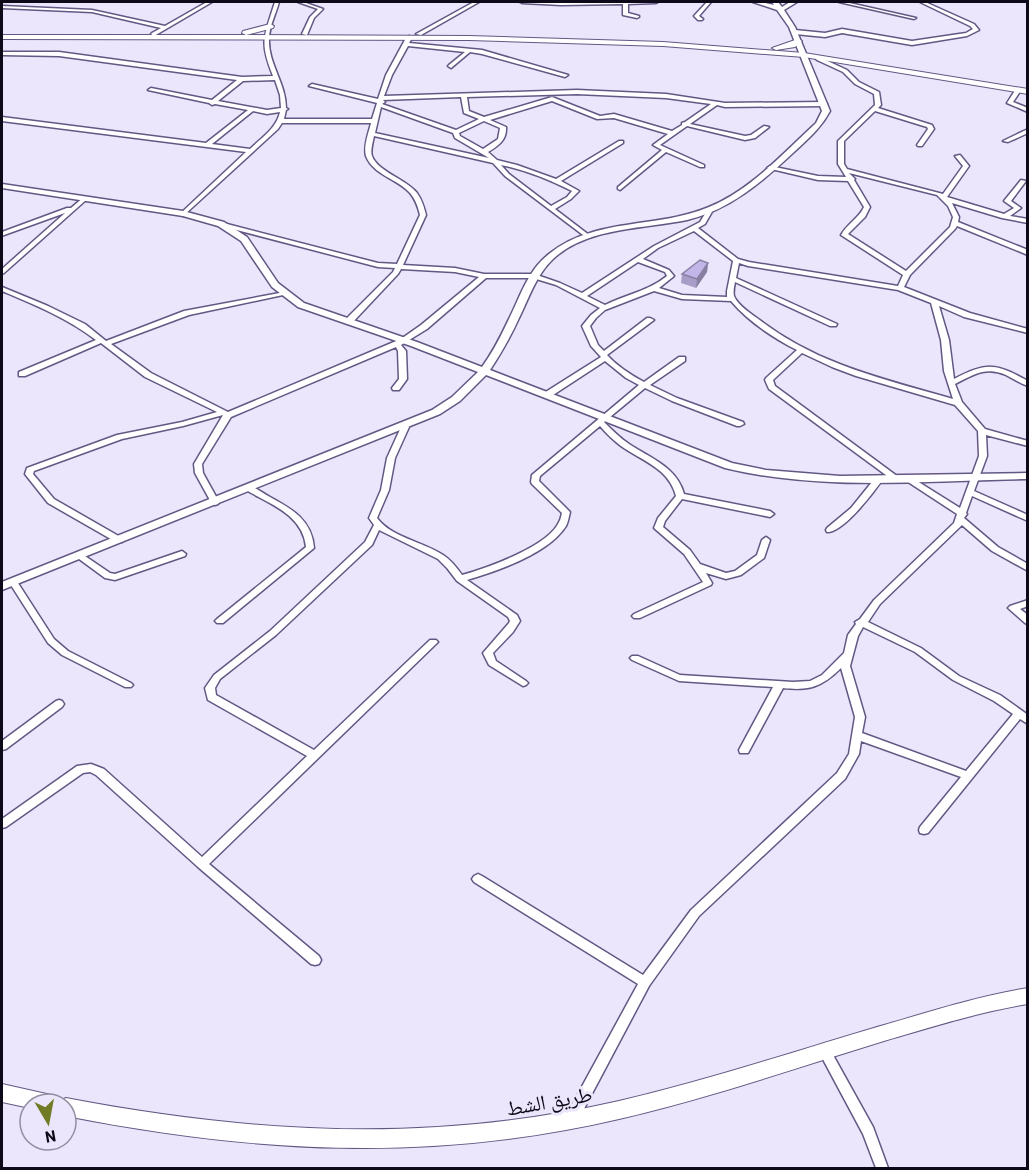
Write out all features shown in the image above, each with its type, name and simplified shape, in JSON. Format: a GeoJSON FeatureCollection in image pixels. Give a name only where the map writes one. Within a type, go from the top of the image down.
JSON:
{"type":"FeatureCollection","features":[{"type":"Feature","properties":{"kind":"main road"},"geometry":{"type":"LineString","coordinates":[[287,36],[305,34],[624,36],[776,48],[800,45],[829,58],[1028,92]]}},
{"type":"Feature","properties":{"kind":"main road"},"geometry":{"type":"LineString","coordinates":[[2,35],[267,36]]}},
{"type":"Feature","properties":{"kind":"main road"},"geometry":{"type":"LineString","coordinates":[[2,35],[245,35],[407,41],[800,45],[1028,87]]}},
{"type":"Feature","properties":{"kind":"main road"},"geometry":{"type":"LineString","coordinates":[[809,65],[819,59],[829,58]]}},
{"type":"Feature","properties":{"kind":"main road","name":"طريق الشط"},"geometry":{"type":"LineString","coordinates":[[78,1110],[142,1123],[215,1133],[339,1141],[436,1138],[570,1121],[630,1107],[954,1012],[1028,996]]}},
{"type":"Feature","properties":{"kind":"main road"},"geometry":{"type":"LineString","coordinates":[[2,1093],[18,1097]]}},
{"type":"Feature","properties":{"kind":"street"},"geometry":{"type":"LineString","coordinates":[[154,34],[210,2]]}},
{"type":"Feature","properties":{"kind":"street"},"geometry":{"type":"LineString","coordinates":[[183,214],[282,119],[285,109],[267,36],[277,2]]}},
{"type":"Feature","properties":{"kind":"street"},"geometry":{"type":"LineString","coordinates":[[300,2],[321,9],[312,17],[305,34]]}},
{"type":"Feature","properties":{"kind":"street"},"geometry":{"type":"LineString","coordinates":[[418,34],[477,2]]}},
{"type":"Feature","properties":{"kind":"street"},"geometry":{"type":"LineString","coordinates":[[522,2],[561,4],[656,2]]}},
{"type":"Feature","properties":{"kind":"street"},"geometry":{"type":"LineString","coordinates":[[626,2],[625,14],[638,17]]}},
{"type":"Feature","properties":{"kind":"street"},"geometry":{"type":"LineString","coordinates":[[700,20],[696,16],[709,2]]}},
{"type":"Feature","properties":{"kind":"street"},"geometry":{"type":"LineString","coordinates":[[756,2],[783,9],[794,2]]}},
{"type":"Feature","properties":{"kind":"street"},"geometry":{"type":"LineString","coordinates":[[2,586],[405,427],[456,400],[486,372],[534,276],[548,256],[587,236],[710,210],[738,194],[819,124],[825,115],[825,104],[809,65],[783,9],[775,2]]}},
{"type":"Feature","properties":{"kind":"street"},"geometry":{"type":"LineString","coordinates":[[841,2],[914,18]]}},
{"type":"Feature","properties":{"kind":"street"},"geometry":{"type":"LineString","coordinates":[[800,45],[842,31],[912,43],[974,32],[972,25],[922,2]]}},
{"type":"Feature","properties":{"kind":"street"},"geometry":{"type":"LineString","coordinates":[[2,7],[92,11],[163,27]]}},
{"type":"Feature","properties":{"kind":"street"},"geometry":{"type":"LineString","coordinates":[[348,322],[392,277],[420,225],[422,210],[413,192],[370,158],[368,146],[388,76],[407,41],[470,50],[566,75]]}},
{"type":"Feature","properties":{"kind":"street"},"geometry":{"type":"LineString","coordinates":[[451,66],[470,50]]}},
{"type":"Feature","properties":{"kind":"street"},"geometry":{"type":"LineString","coordinates":[[2,53],[58,54],[242,79],[277,78]]}},
{"type":"Feature","properties":{"kind":"street"},"geometry":{"type":"LineString","coordinates":[[819,59],[845,72],[857,83],[877,93],[879,102],[875,109],[841,141],[840,159],[867,207],[866,212],[847,228],[844,235],[907,274]]}},
{"type":"Feature","properties":{"kind":"street"},"geometry":{"type":"LineString","coordinates":[[212,103],[242,79]]}},
{"type":"Feature","properties":{"kind":"street"},"geometry":{"type":"LineString","coordinates":[[312,86],[382,102],[456,132],[482,120],[552,99],[602,119],[614,116],[671,133]]}},
{"type":"Feature","properties":{"kind":"street"},"geometry":{"type":"LineString","coordinates":[[151,90],[251,110],[267,112],[285,109]]}},
{"type":"Feature","properties":{"kind":"street"},"geometry":{"type":"LineString","coordinates":[[1018,90],[1010,103],[1028,110]]}},
{"type":"Feature","properties":{"kind":"street"},"geometry":{"type":"LineString","coordinates":[[382,102],[464,95],[646,94],[715,104],[825,104]]}},
{"type":"Feature","properties":{"kind":"street"},"geometry":{"type":"LineString","coordinates":[[464,95],[466,112],[482,120],[501,125],[504,130],[500,142],[483,152]]}},
{"type":"Feature","properties":{"kind":"street"},"geometry":{"type":"LineString","coordinates":[[702,166],[656,145],[715,104]]}},
{"type":"Feature","properties":{"kind":"street"},"geometry":{"type":"LineString","coordinates":[[875,109],[930,126],[931,129],[920,145]]}},
{"type":"Feature","properties":{"kind":"street"},"geometry":{"type":"LineString","coordinates":[[208,145],[251,110]]}},
{"type":"Feature","properties":{"kind":"street"},"geometry":{"type":"LineString","coordinates":[[267,112],[282,119],[375,121]]}},
{"type":"Feature","properties":{"kind":"street"},"geometry":{"type":"LineString","coordinates":[[2,119],[251,151]]}},
{"type":"Feature","properties":{"kind":"street"},"geometry":{"type":"LineString","coordinates":[[684,124],[746,138],[753,137],[766,127]]}},
{"type":"Feature","properties":{"kind":"street"},"geometry":{"type":"LineString","coordinates":[[1006,141],[1028,131]]}},
{"type":"Feature","properties":{"kind":"street"},"geometry":{"type":"LineString","coordinates":[[456,132],[457,137],[497,162],[507,175],[587,236]]}},
{"type":"Feature","properties":{"kind":"street"},"geometry":{"type":"LineString","coordinates":[[370,134],[497,162],[557,181],[574,189],[575,193],[552,208]]}},
{"type":"Feature","properties":{"kind":"street"},"geometry":{"type":"LineString","coordinates":[[557,181],[621,142]]}},
{"type":"Feature","properties":{"kind":"street"},"geometry":{"type":"LineString","coordinates":[[620,188],[665,150]]}},
{"type":"Feature","properties":{"kind":"street"},"geometry":{"type":"LineString","coordinates":[[945,198],[966,166],[958,156]]}},
{"type":"Feature","properties":{"kind":"street"},"geometry":{"type":"LineString","coordinates":[[770,168],[818,178],[852,179]]}},
{"type":"Feature","properties":{"kind":"street"},"geometry":{"type":"LineString","coordinates":[[845,170],[1004,217],[1028,221]]}},
{"type":"Feature","properties":{"kind":"street"},"geometry":{"type":"LineString","coordinates":[[1004,217],[1018,208],[1007,201],[1023,181]]}},
{"type":"Feature","properties":{"kind":"street"},"geometry":{"type":"LineString","coordinates":[[2,186],[183,214],[363,263],[455,270],[484,276],[534,276],[558,284],[606,308]]}},
{"type":"Feature","properties":{"kind":"street"},"geometry":{"type":"LineString","coordinates":[[900,288],[907,274],[946,236],[955,223],[956,216],[945,198]]}},
{"type":"Feature","properties":{"kind":"street"},"geometry":{"type":"LineString","coordinates":[[2,272],[84,199]]}},
{"type":"Feature","properties":{"kind":"street"},"geometry":{"type":"LineString","coordinates":[[2,234],[74,207]]}},
{"type":"Feature","properties":{"kind":"street"},"geometry":{"type":"LineString","coordinates":[[582,296],[637,259],[703,223],[710,210]]}},
{"type":"Feature","properties":{"kind":"street"},"geometry":{"type":"LineString","coordinates":[[955,223],[1028,253]]}},
{"type":"Feature","properties":{"kind":"street"},"geometry":{"type":"LineString","coordinates":[[227,226],[244,239],[283,293],[301,305],[547,395],[602,420],[706,460],[756,473],[833,479],[1028,476]]}},
{"type":"Feature","properties":{"kind":"street"},"geometry":{"type":"LineString","coordinates":[[694,228],[736,260],[748,264],[900,288],[967,315],[1028,331]]}},
{"type":"Feature","properties":{"kind":"street"},"geometry":{"type":"LineString","coordinates":[[637,259],[670,273],[668,280],[606,308],[586,326],[605,356],[643,386],[740,424]]}},
{"type":"Feature","properties":{"kind":"street"},"geometry":{"type":"LineString","coordinates":[[736,260],[730,291],[733,299],[759,323],[800,351],[846,371],[958,404]]}},
{"type":"Feature","properties":{"kind":"street"},"geometry":{"type":"LineString","coordinates":[[119,540],[51,501],[29,474],[30,470],[120,437],[225,414],[401,342],[424,327],[484,276]]}},
{"type":"Feature","properties":{"kind":"street"},"geometry":{"type":"LineString","coordinates":[[733,279],[833,324]]}},
{"type":"Feature","properties":{"kind":"street"},"geometry":{"type":"LineString","coordinates":[[652,288],[682,297],[733,299]]}},
{"type":"Feature","properties":{"kind":"street"},"geometry":{"type":"LineString","coordinates":[[3,291],[46,307],[105,341],[148,375],[225,414]]}},
{"type":"Feature","properties":{"kind":"street"},"geometry":{"type":"LineString","coordinates":[[22,374],[105,341],[187,313],[283,293]]}},
{"type":"Feature","properties":{"kind":"street"},"geometry":{"type":"LineString","coordinates":[[934,302],[945,340],[948,371],[958,404],[982,431],[1028,444]]}},
{"type":"Feature","properties":{"kind":"street"},"geometry":{"type":"LineString","coordinates":[[547,395],[605,356],[650,320]]}},
{"type":"Feature","properties":{"kind":"street"},"geometry":{"type":"LineString","coordinates":[[396,388],[403,379],[401,342]]}},
{"type":"Feature","properties":{"kind":"street"},"geometry":{"type":"LineString","coordinates":[[800,351],[769,380],[772,387],[962,517],[995,549],[1028,568]]}},
{"type":"Feature","properties":{"kind":"street"},"geometry":{"type":"LineString","coordinates":[[460,579],[542,546],[554,537],[567,517],[566,512],[534,479],[543,468],[588,434],[643,386],[682,359]]}},
{"type":"Feature","properties":{"kind":"street"},"geometry":{"type":"LineString","coordinates":[[953,382],[977,370],[992,367],[1028,384]]}},
{"type":"Feature","properties":{"kind":"street"},"geometry":{"type":"LineString","coordinates":[[215,502],[199,473],[198,464],[225,414]]}},
{"type":"Feature","properties":{"kind":"street"},"geometry":{"type":"LineString","coordinates":[[602,420],[623,444],[673,478],[680,496]]}},
{"type":"Feature","properties":{"kind":"street"},"geometry":{"type":"LineString","coordinates":[[405,427],[391,458],[385,490],[373,518],[377,526],[437,555],[460,579],[512,615],[515,621],[512,627],[495,642],[488,653],[492,663],[523,683]]}},
{"type":"Feature","properties":{"kind":"street"},"geometry":{"type":"LineString","coordinates":[[570,1121],[645,982],[695,913],[842,776],[854,753],[857,735],[859,708],[845,666],[860,622],[962,517],[983,456],[982,431]]}},
{"type":"Feature","properties":{"kind":"street"},"geometry":{"type":"LineString","coordinates":[[830,530],[854,510],[879,479]]}},
{"type":"Feature","properties":{"kind":"street"},"geometry":{"type":"LineString","coordinates":[[220,621],[310,548],[311,536],[305,524],[249,488]]}},
{"type":"Feature","properties":{"kind":"street"},"geometry":{"type":"LineString","coordinates":[[970,492],[1028,518]]}},
{"type":"Feature","properties":{"kind":"street"},"geometry":{"type":"LineString","coordinates":[[680,496],[770,514]]}},
{"type":"Feature","properties":{"kind":"street"},"geometry":{"type":"LineString","coordinates":[[637,616],[706,586],[707,578],[699,566],[658,528],[661,520],[680,496]]}},
{"type":"Feature","properties":{"kind":"street"},"geometry":{"type":"LineString","coordinates":[[315,756],[211,697],[210,688],[217,677],[273,633],[369,543],[377,526]]}},
{"type":"Feature","properties":{"kind":"street"},"geometry":{"type":"LineString","coordinates":[[699,566],[720,577],[733,576],[761,556],[766,540]]}},
{"type":"Feature","properties":{"kind":"street"},"geometry":{"type":"LineString","coordinates":[[80,556],[108,576],[115,577],[182,554]]}},
{"type":"Feature","properties":{"kind":"street"},"geometry":{"type":"LineString","coordinates":[[13,582],[51,641],[65,653],[128,685]]}},
{"type":"Feature","properties":{"kind":"street"},"geometry":{"type":"LineString","coordinates":[[1028,603],[1013,608],[1028,621]]}},
{"type":"Feature","properties":{"kind":"street"},"geometry":{"type":"LineString","coordinates":[[860,622],[918,650],[956,678],[1023,716],[967,775],[924,830]]}},
{"type":"Feature","properties":{"kind":"street"},"geometry":{"type":"LineString","coordinates":[[202,864],[433,642]]}},
{"type":"Feature","properties":{"kind":"street"},"geometry":{"type":"LineString","coordinates":[[635,658],[679,678],[816,685],[822,682],[847,655]]}},
{"type":"Feature","properties":{"kind":"street"},"geometry":{"type":"LineString","coordinates":[[744,750],[780,684]]}},
{"type":"Feature","properties":{"kind":"street"},"geometry":{"type":"LineString","coordinates":[[2,746],[59,704]]}},
{"type":"Feature","properties":{"kind":"street"},"geometry":{"type":"LineString","coordinates":[[857,735],[967,775]]}},
{"type":"Feature","properties":{"kind":"street"},"geometry":{"type":"LineString","coordinates":[[2,824],[81,769],[91,768],[100,772],[202,864],[315,960]]}},
{"type":"Feature","properties":{"kind":"street"},"geometry":{"type":"LineString","coordinates":[[478,879],[645,982]]}},
{"type":"Feature","properties":{"kind":"street"},"geometry":{"type":"LineString","coordinates":[[824,1050],[868,1131],[882,1168]]}},
{"type":"Feature","properties":{"kind":"building"},"geometry":{"type":"Polygon","coordinates":[[[700,260],[708,263],[697,279],[682,274],[700,260]]]}}]}
